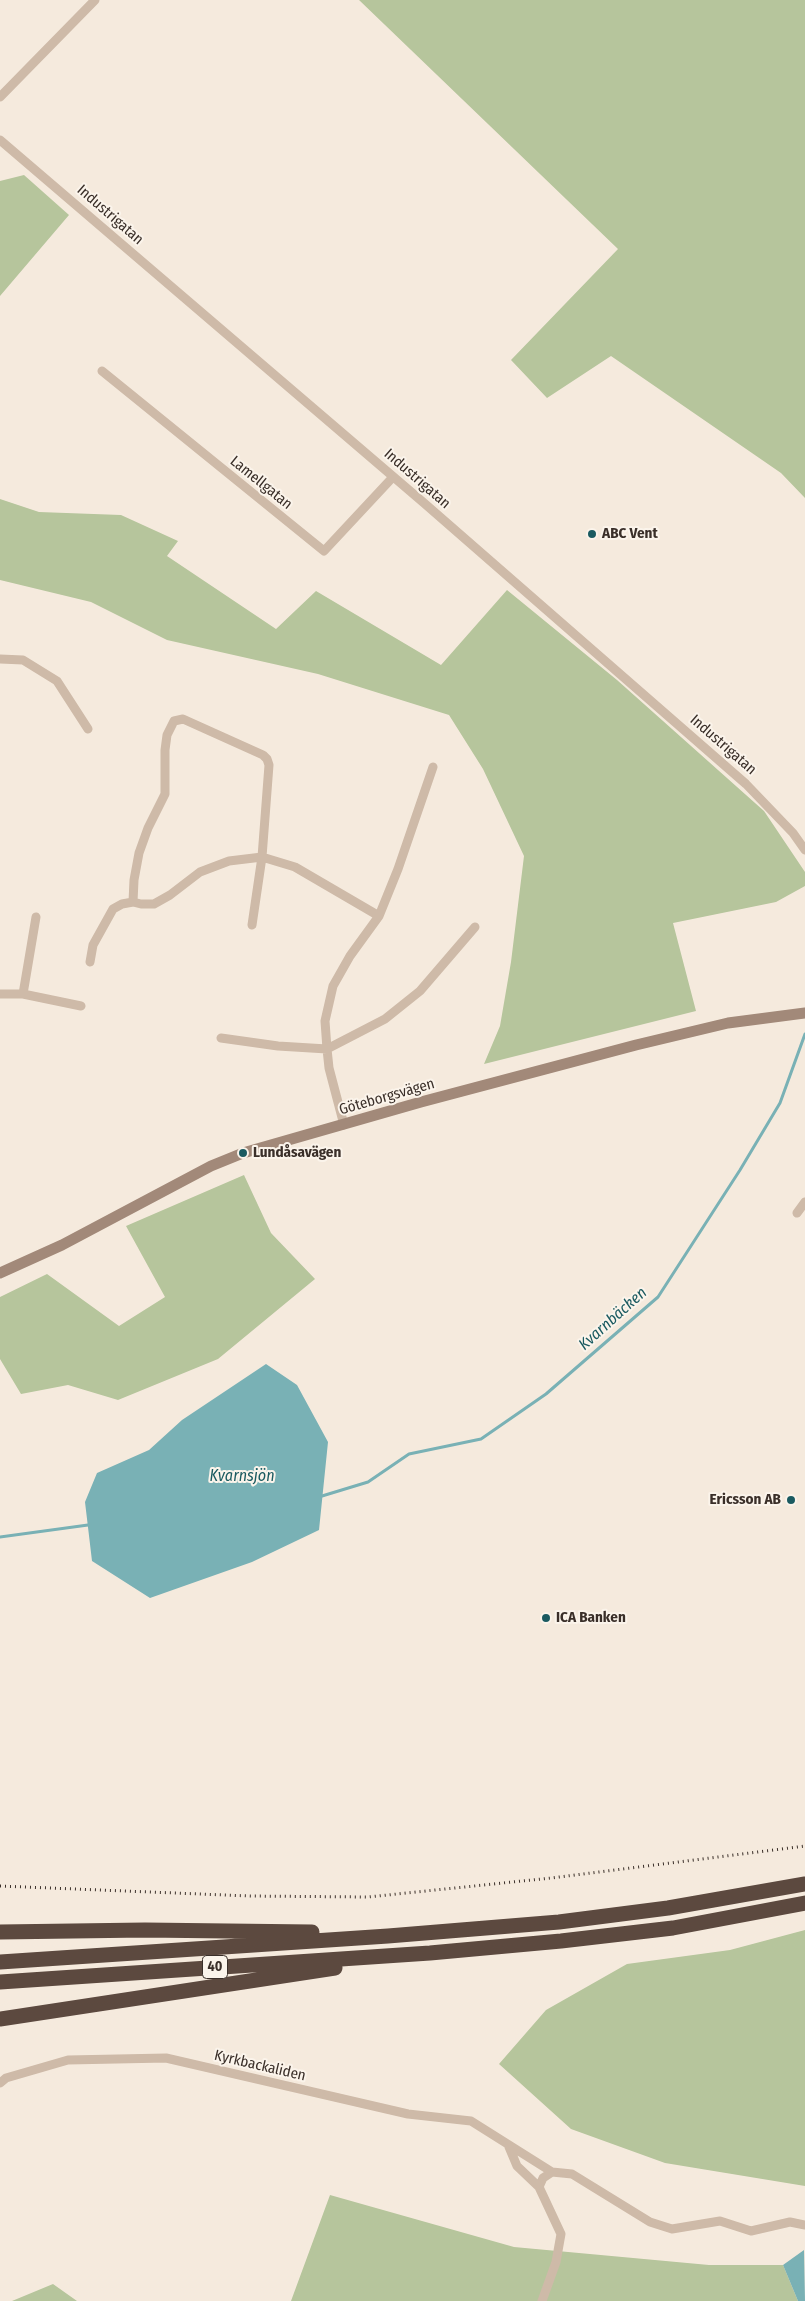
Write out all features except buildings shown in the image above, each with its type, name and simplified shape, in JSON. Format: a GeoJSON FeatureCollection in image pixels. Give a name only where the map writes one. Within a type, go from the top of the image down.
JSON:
{"type":"FeatureCollection","features":[{"type":"Feature","properties":{"kind":"highway","name":"40"},"geometry":{"type":"LineString","coordinates":[[0,1962],[388,1936],[559,1922],[668,1908],[805,1884]]}},
{"type":"Feature","properties":{"kind":"highway","name":"40"},"geometry":{"type":"LineString","coordinates":[[0,1982],[430,1953],[634,1933],[805,1903]]}},
{"type":"Feature","properties":{"kind":"highway"},"geometry":{"type":"LineString","coordinates":[[0,1932],[145,1930],[331,1932],[388,1936]]}},
{"type":"Feature","properties":{"kind":"highway"},"geometry":{"type":"LineString","coordinates":[[0,2019],[430,1953]]}},
{"type":"Feature","properties":{"kind":"street"},"geometry":{"type":"LineString","coordinates":[[0,97],[95,0]]}},
{"type":"Feature","properties":{"kind":"street","name":"Industrigatan"},"geometry":{"type":"LineString","coordinates":[[0,140],[393,477],[746,784],[793,832],[805,850]]}},
{"type":"Feature","properties":{"kind":"street","name":"Lamellgatan"},"geometry":{"type":"LineString","coordinates":[[102,371],[324,551],[393,477]]}},
{"type":"Feature","properties":{"kind":"street"},"geometry":{"type":"LineString","coordinates":[[0,659],[23,660],[56,681],[88,729]]}},
{"type":"Feature","properties":{"kind":"street"},"geometry":{"type":"LineString","coordinates":[[133,902],[134,880],[139,853],[148,828],[165,794],[164,750],[167,735],[170,726],[178,719],[190,721],[263,755],[269,765],[262,857],[252,925]]}},
{"type":"Feature","properties":{"kind":"street"},"geometry":{"type":"LineString","coordinates":[[344,1125],[329,1068],[327,1049],[325,1021],[333,986],[350,956],[379,916],[398,869],[432,767]]}},
{"type":"Feature","properties":{"kind":"street"},"geometry":{"type":"LineString","coordinates":[[90,962],[93,945],[113,909],[122,904],[133,902],[154,904],[170,895],[200,872],[229,861],[262,857],[295,868],[379,916]]}},
{"type":"Feature","properties":{"kind":"street"},"geometry":{"type":"LineString","coordinates":[[22,994],[36,917]]}},
{"type":"Feature","properties":{"kind":"street"},"geometry":{"type":"LineString","coordinates":[[221,1038],[278,1046],[327,1049],[385,1019],[420,991],[475,927]]}},
{"type":"Feature","properties":{"kind":"street"},"geometry":{"type":"LineString","coordinates":[[0,994],[22,994],[80,1006]]}},
{"type":"Feature","properties":{"kind":"street","name":"Göteborgsvägen"},"geometry":{"type":"LineString","coordinates":[[0,1273],[62,1245],[211,1166],[257,1149],[636,1045],[728,1023],[805,1013]]}},
{"type":"Feature","properties":{"kind":"street"},"geometry":{"type":"LineString","coordinates":[[797,1213],[805,1202]]}},
{"type":"Feature","properties":{"kind":"street","name":"Kyrkbackaliden"},"geometry":{"type":"LineString","coordinates":[[0,2083],[6,2078],[68,2060],[166,2058],[408,2114],[471,2121],[552,2172]]}},
{"type":"Feature","properties":{"kind":"street"},"geometry":{"type":"LineString","coordinates":[[509,2146],[517,2166],[539,2187],[561,2234],[556,2262],[542,2301]]}},
{"type":"Feature","properties":{"kind":"street"},"geometry":{"type":"LineString","coordinates":[[539,2187],[543,2178],[552,2172],[572,2174],[650,2222],[672,2229],[720,2220],[751,2231],[790,2222],[805,2224]]}},
{"type":"Feature","properties":{"kind":"green space"},"geometry":{"type":"Polygon","coordinates":[[[359,0],[805,0],[805,498],[781,473],[611,356],[547,398],[511,360],[618,249],[359,0]]]}},
{"type":"Feature","properties":{"kind":"green space"},"geometry":{"type":"Polygon","coordinates":[[[24,175],[69,215],[0,296],[0,181],[24,175]]]}},
{"type":"Feature","properties":{"kind":"green space"},"geometry":{"type":"Polygon","coordinates":[[[0,499],[39,512],[121,515],[178,541],[167,556],[276,629],[316,591],[441,665],[507,590],[617,680],[764,811],[805,872],[805,886],[776,902],[673,923],[696,1011],[484,1064],[500,1026],[511,962],[524,856],[483,769],[449,715],[318,674],[167,640],[91,602],[0,580],[0,499]]]}},
{"type":"Feature","properties":{"kind":"green space"},"geometry":{"type":"Polygon","coordinates":[[[244,1175],[271,1233],[315,1279],[218,1359],[118,1400],[68,1385],[21,1394],[0,1359],[0,1297],[47,1274],[119,1326],[165,1297],[126,1226],[244,1175]]]}},
{"type":"Feature","properties":{"kind":"green space"},"geometry":{"type":"Polygon","coordinates":[[[805,1930],[805,2186],[665,2163],[571,2129],[499,2064],[546,2010],[627,1964],[730,1950],[805,1930]]]}},
{"type":"Feature","properties":{"kind":"green space"},"geometry":{"type":"Polygon","coordinates":[[[330,2195],[514,2247],[709,2265],[783,2265],[798,2301],[291,2301],[330,2195]]]}},
{"type":"Feature","properties":{"kind":"green space"},"geometry":{"type":"Polygon","coordinates":[[[53,2284],[77,2301],[12,2301],[53,2284]]]}},
{"type":"Feature","properties":{"kind":"water","name":"Kvarnsjön"},"geometry":{"type":"Polygon","coordinates":[[[266,1364],[297,1385],[328,1442],[319,1530],[252,1562],[150,1598],[92,1561],[85,1502],[97,1473],[149,1450],[182,1420],[266,1364]]]}},
{"type":"Feature","properties":{"kind":"water"},"geometry":{"type":"Polygon","coordinates":[[[804,2250],[805,2301],[798,2301],[783,2265],[804,2250]]]}},
{"type":"Feature","properties":{"kind":"waterway","name":"Kvarnbäcken"},"geometry":{"type":"LineString","coordinates":[[322,1496],[368,1482],[409,1454],[481,1439],[546,1394],[658,1297],[740,1170],[780,1103],[805,1034]]}},
{"type":"Feature","properties":{"kind":"waterway","name":"Kvarnbäcken"},"geometry":{"type":"LineString","coordinates":[[0,1537],[88,1525]]}},
{"type":"Feature","properties":{"kind":"railway"},"geometry":{"type":"LineString","coordinates":[[0,1886],[250,1896],[368,1897],[551,1878],[805,1846]]}},
{"type":"Feature","properties":{"kind":"place","name":"ABC Vent"},"geometry":{"type":"Point","coordinates":[592,534]}},
{"type":"Feature","properties":{"kind":"place","name":"Lundåsavägen"},"geometry":{"type":"Point","coordinates":[243,1153]}},
{"type":"Feature","properties":{"kind":"place","name":"Ericsson AB"},"geometry":{"type":"Point","coordinates":[791,1500]}},
{"type":"Feature","properties":{"kind":"place","name":"ICA Banken"},"geometry":{"type":"Point","coordinates":[546,1618]}}]}
